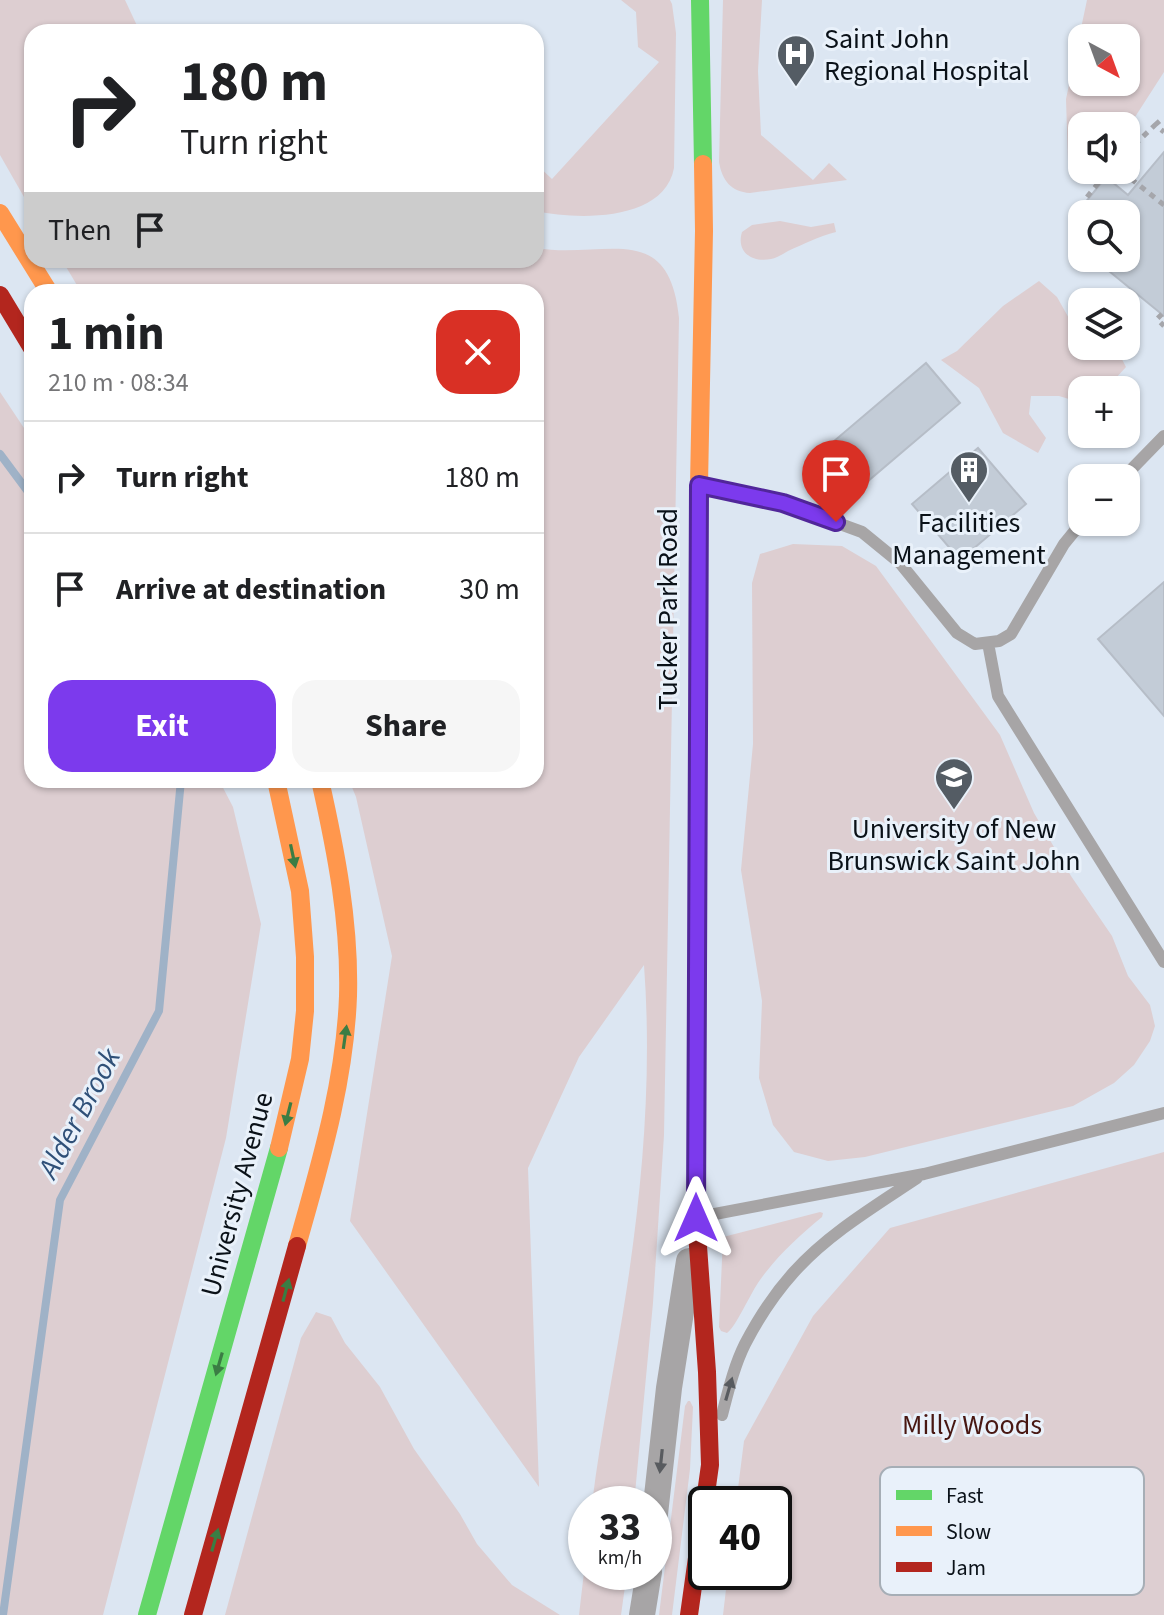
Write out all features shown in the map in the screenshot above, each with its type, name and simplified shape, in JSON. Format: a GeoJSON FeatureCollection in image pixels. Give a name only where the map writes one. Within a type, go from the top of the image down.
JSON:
{"type":"FeatureCollection","features":[{"type":"Feature","properties":{"kind":"main road","name":"Tucker Park Road"},"geometry":{"type":"LineString","coordinates":[[689,1615],[710,1465],[696,1218],[699,485],[704,246],[700,0]]}},
{"type":"Feature","properties":{"kind":"main road"},"geometry":{"type":"LineString","coordinates":[[0,213],[24,252]]}},
{"type":"Feature","properties":{"kind":"main road"},"geometry":{"type":"LineString","coordinates":[[0,295],[24,335]]}},
{"type":"Feature","properties":{"kind":"main road","name":"University Avenue"},"geometry":{"type":"LineString","coordinates":[[147,1615],[288,1115],[300,1059],[305,1011],[305,957],[300,891],[278,788]]}},
{"type":"Feature","properties":{"kind":"main road"},"geometry":{"type":"LineString","coordinates":[[193,1615],[324,1150],[339,1077],[347,1025],[347,958],[342,896],[322,788]]}},
{"type":"Feature","properties":{"kind":"street","name":"Tucker Park Road"},"geometry":{"type":"LineString","coordinates":[[658,1486],[669,1388],[696,1218]]}},
{"type":"Feature","properties":{"kind":"street"},"geometry":{"type":"LineString","coordinates":[[642,1615],[646,1590]]}},
{"type":"Feature","properties":{"kind":"lane"},"geometry":{"type":"LineString","coordinates":[[1137,464],[1164,436]]}},
{"type":"Feature","properties":{"kind":"lane"},"geometry":{"type":"LineString","coordinates":[[699,485],[783,503],[862,532],[900,563],[957,633],[975,644],[999,641],[1011,634],[1071,536]]}},
{"type":"Feature","properties":{"kind":"lane"},"geometry":{"type":"LineString","coordinates":[[988,643],[998,696],[1164,962]]}},
{"type":"Feature","properties":{"kind":"lane"},"geometry":{"type":"LineString","coordinates":[[696,1218],[924,1174],[1164,1113]]}},
{"type":"Feature","properties":{"kind":"lane"},"geometry":{"type":"LineString","coordinates":[[710,1465],[729,1386],[744,1346],[767,1308],[794,1273],[823,1245],[924,1174]]}},
{"type":"Feature","properties":{"kind":"path"},"geometry":{"type":"LineString","coordinates":[[1140,139],[1164,117]]}},
{"type":"Feature","properties":{"kind":"path"},"geometry":{"type":"LineString","coordinates":[[1155,125],[1164,132]]}},
{"type":"Feature","properties":{"kind":"path"},"geometry":{"type":"LineString","coordinates":[[1087,197],[1098,184]]}},
{"type":"Feature","properties":{"kind":"path"},"geometry":{"type":"LineString","coordinates":[[1138,184],[1164,205]]}},
{"type":"Feature","properties":{"kind":"path"},"geometry":{"type":"LineString","coordinates":[[1162,314],[1157,319],[1164,326]]}},
{"type":"Feature","properties":{"kind":"green space"},"geometry":{"type":"Polygon","coordinates":[[[0,0],[125,0],[136,24],[24,24],[24,197],[0,155],[0,0]]]}},
{"type":"Feature","properties":{"kind":"green space"},"geometry":{"type":"Polygon","coordinates":[[[621,0],[670,0],[672,4],[676,33],[674,168],[667,186],[654,199],[637,208],[617,213],[573,216],[544,212],[544,172],[552,179],[659,62],[638,47],[636,12],[621,0]]]}},
{"type":"Feature","properties":{"kind":"green space"},"geometry":{"type":"Polygon","coordinates":[[[723,0],[762,0],[758,71],[761,135],[813,180],[829,163],[847,180],[750,193],[738,190],[725,179],[719,162],[723,0]]]}},
{"type":"Feature","properties":{"kind":"green space"},"geometry":{"type":"Polygon","coordinates":[[[1087,0],[1164,0],[1164,72],[1138,112],[1068,112],[1068,162],[1066,99],[1068,90],[1068,96],[1140,96],[1140,24],[1082,24],[1087,0]]]}},
{"type":"Feature","properties":{"kind":"green space"},"geometry":{"type":"Polygon","coordinates":[[[780,221],[811,227],[834,223],[836,232],[764,260],[751,257],[743,250],[742,232],[752,225],[780,221]]]}},
{"type":"Feature","properties":{"kind":"green space"},"geometry":{"type":"Polygon","coordinates":[[[544,249],[608,249],[647,255],[662,266],[673,286],[679,318],[664,1135],[653,1303],[636,1486],[595,1486],[627,1287],[642,1167],[647,1046],[644,965],[579,1057],[528,1168],[539,1487],[350,1221],[392,956],[352,788],[544,788],[544,284],[76,284],[67,268],[544,268],[544,249]]]}},
{"type":"Feature","properties":{"kind":"green space"},"geometry":{"type":"Polygon","coordinates":[[[1039,281],[1057,297],[1068,317],[1068,360],[1122,360],[1126,367],[1118,376],[1068,376],[1068,399],[1031,396],[1029,414],[1046,438],[1038,453],[1003,433],[979,388],[941,360],[957,351],[1003,306],[1039,281]]]}},
{"type":"Feature","properties":{"kind":"green space"},"geometry":{"type":"Polygon","coordinates":[[[0,392],[24,428],[24,788],[223,788],[233,807],[261,924],[226,1138],[103,1615],[0,1615],[0,392]]]}},
{"type":"Feature","properties":{"kind":"green space"},"geometry":{"type":"Polygon","coordinates":[[[793,544],[842,546],[876,566],[1000,735],[1034,813],[1071,876],[1112,936],[1128,976],[1150,1005],[1155,1026],[1150,1041],[1134,1065],[1114,1083],[1073,1106],[865,1157],[828,1161],[794,1152],[773,1125],[759,1078],[762,1001],[741,870],[753,744],[752,583],[760,554],[793,544]]]}},
{"type":"Feature","properties":{"kind":"green space","name":"Milly Woods"},"geometry":{"type":"Polygon","coordinates":[[[1164,1152],[1164,1615],[723,1615],[726,1590],[792,1590],[792,1486],[738,1486],[744,1441],[813,1316],[890,1228],[1164,1152]]]}},
{"type":"Feature","properties":{"kind":"green space"},"geometry":{"type":"Polygon","coordinates":[[[823,1213],[822,1217],[789,1246],[756,1285],[731,1329],[727,1333],[721,1331],[723,1237],[823,1213]]]}},
{"type":"Feature","properties":{"kind":"green space"},"geometry":{"type":"Polygon","coordinates":[[[316,1312],[331,1317],[345,1343],[380,1387],[414,1449],[460,1514],[477,1544],[512,1585],[560,1615],[225,1615],[301,1338],[316,1312]]]}},
{"type":"Feature","properties":{"kind":"green space"},"geometry":{"type":"Polygon","coordinates":[[[690,1401],[693,1407],[690,1469],[672,1615],[659,1615],[662,1590],[672,1590],[672,1510],[685,1406],[690,1401]]]}},
{"type":"Feature","properties":{"kind":"green space"},"geometry":{"type":"Polygon","coordinates":[[[582,1590],[624,1590],[621,1615],[579,1615],[582,1590]]]}},
{"type":"Feature","properties":{"kind":"building"},"geometry":{"type":"Polygon","coordinates":[[[1164,152],[1164,316],[1140,296],[1140,288],[1130,288],[1110,272],[1140,272],[1140,200],[1087,200],[1100,184],[1115,184],[1128,195],[1164,152]]]}},
{"type":"Feature","properties":{"kind":"building"},"geometry":{"type":"Polygon","coordinates":[[[926,363],[960,403],[861,487],[827,447],[926,363]]]}},
{"type":"Feature","properties":{"kind":"building","name":"Facilities Management"},"geometry":{"type":"Polygon","coordinates":[[[978,448],[1026,504],[960,560],[912,504],[978,448]]]}},
{"type":"Feature","properties":{"kind":"building"},"geometry":{"type":"Polygon","coordinates":[[[1164,582],[1164,716],[1098,639],[1164,582]]]}},
{"type":"Feature","properties":{"kind":"waterway","name":"Alder Brook"},"geometry":{"type":"LineString","coordinates":[[0,454],[24,486]]}},
{"type":"Feature","properties":{"kind":"waterway","name":"Alder Brook"},"geometry":{"type":"LineString","coordinates":[[3,1615],[60,1200],[159,1011],[180,788]]}},
{"type":"Feature","properties":{"kind":"traffic: fast"},"geometry":{"type":"LineString","coordinates":[[700,0],[703,164]]}},
{"type":"Feature","properties":{"kind":"traffic: fast"},"geometry":{"type":"LineString","coordinates":[[697,1070],[698,762]]}},
{"type":"Feature","properties":{"kind":"traffic: fast"},"geometry":{"type":"LineString","coordinates":[[147,1615],[279,1148]]}},
{"type":"Feature","properties":{"kind":"traffic: slow"},"geometry":{"type":"LineString","coordinates":[[698,762],[703,164]]}},
{"type":"Feature","properties":{"kind":"traffic: slow"},"geometry":{"type":"LineString","coordinates":[[0,213],[24,252]]}},
{"type":"Feature","properties":{"kind":"traffic: slow"},"geometry":{"type":"LineString","coordinates":[[34,268],[44,284]]}},
{"type":"Feature","properties":{"kind":"traffic: slow"},"geometry":{"type":"LineString","coordinates":[[278,788],[300,891],[305,957],[305,1011],[300,1059],[279,1148]]}},
{"type":"Feature","properties":{"kind":"traffic: slow"},"geometry":{"type":"LineString","coordinates":[[297,1246],[337,1091],[348,996],[347,941],[341,887],[322,788]]}},
{"type":"Feature","properties":{"kind":"traffic: jam"},"geometry":{"type":"LineString","coordinates":[[0,295],[24,335]]}},
{"type":"Feature","properties":{"kind":"traffic: jam"},"geometry":{"type":"LineString","coordinates":[[689,1615],[710,1465],[696,1218],[697,1070]]}},
{"type":"Feature","properties":{"kind":"traffic: jam"},"geometry":{"type":"LineString","coordinates":[[193,1615],[297,1246]]}},
{"type":"Feature","properties":{"kind":"place","name":"Saint John Regional Hospital"},"geometry":{"type":"Point","coordinates":[796,88]}},
{"type":"Feature","properties":{"kind":"place","name":"Facilities Management"},"geometry":{"type":"Point","coordinates":[969,504]}},
{"type":"Feature","properties":{"kind":"place","name":"University of New Brunswick Saint John"},"geometry":{"type":"Point","coordinates":[954,811]}},
{"type":"Feature","properties":{"kind":"route"},"geometry":{"type":"LineString","coordinates":[[696,1218],[699,485],[783,503],[836,522]]}}]}
